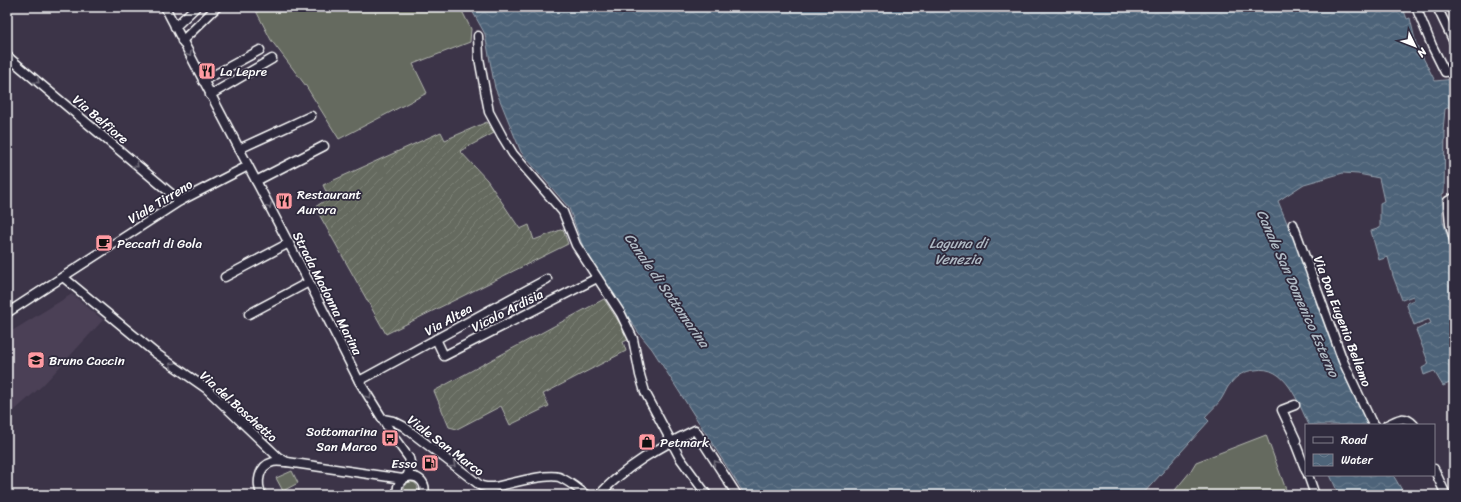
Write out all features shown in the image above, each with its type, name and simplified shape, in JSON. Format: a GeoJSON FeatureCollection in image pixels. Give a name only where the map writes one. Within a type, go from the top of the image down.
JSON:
{"type":"FeatureCollection","features":[{"type":"Feature","properties":{"kind":"street","name":"Strada Madonna Marina"},"geometry":{"type":"LineString","coordinates":[[164,7],[240,149],[359,381],[409,458],[411,466],[405,478],[398,485],[398,494]]}},
{"type":"Feature","properties":{"kind":"street"},"geometry":{"type":"LineString","coordinates":[[175,27],[196,7]]}},
{"type":"Feature","properties":{"kind":"street"},"geometry":{"type":"LineString","coordinates":[[182,41],[217,7]]}},
{"type":"Feature","properties":{"kind":"street"},"geometry":{"type":"LineString","coordinates":[[1416,7],[1432,46],[1445,72],[1454,71]]}},
{"type":"Feature","properties":{"kind":"street"},"geometry":{"type":"LineString","coordinates":[[1437,7],[1454,42]]}},
{"type":"Feature","properties":{"kind":"street"},"geometry":{"type":"LineString","coordinates":[[478,36],[479,58],[489,112],[513,154],[563,212],[576,245],[621,314],[633,339],[645,392],[671,441],[706,495]]}},
{"type":"Feature","properties":{"kind":"street"},"geometry":{"type":"LineString","coordinates":[[203,81],[260,50]]}},
{"type":"Feature","properties":{"kind":"street","name":"Via Belfiore"},"geometry":{"type":"LineString","coordinates":[[7,56],[180,200]]}},
{"type":"Feature","properties":{"kind":"street"},"geometry":{"type":"LineString","coordinates":[[210,95],[272,59]]}},
{"type":"Feature","properties":{"kind":"street"},"geometry":{"type":"LineString","coordinates":[[240,149],[311,116]]}},
{"type":"Feature","properties":{"kind":"street"},"geometry":{"type":"LineString","coordinates":[[256,181],[324,146]]}},
{"type":"Feature","properties":{"kind":"street","name":"Viale Tirreno"},"geometry":{"type":"LineString","coordinates":[[7,314],[180,200],[248,166]]}},
{"type":"Feature","properties":{"kind":"street"},"geometry":{"type":"LineString","coordinates":[[1451,200],[1454,239]]}},
{"type":"Feature","properties":{"kind":"street","name":"Via Don Eugenio Bellemo"},"geometry":{"type":"LineString","coordinates":[[1293,224],[1343,361],[1371,421],[1374,424]]}},
{"type":"Feature","properties":{"kind":"street"},"geometry":{"type":"LineString","coordinates":[[225,277],[289,243]]}},
{"type":"Feature","properties":{"kind":"street","name":"Via del Boschetto"},"geometry":{"type":"LineString","coordinates":[[63,277],[154,352],[206,389],[274,454],[287,462],[405,478],[411,476],[418,478],[424,484]]}},
{"type":"Feature","properties":{"kind":"street","name":"Via Altea"},"geometry":{"type":"LineString","coordinates":[[359,381],[547,278]]}},
{"type":"Feature","properties":{"kind":"street","name":"Vicolo Ardisia"},"geometry":{"type":"LineString","coordinates":[[436,339],[444,356],[597,278]]}},
{"type":"Feature","properties":{"kind":"street"},"geometry":{"type":"LineString","coordinates":[[249,314],[309,282]]}},
{"type":"Feature","properties":{"kind":"street"},"geometry":{"type":"LineString","coordinates":[[1295,405],[1282,410],[1296,440],[1294,440],[1305,468]]}},
{"type":"Feature","properties":{"kind":"street","name":"Viale San Marco"},"geometry":{"type":"LineString","coordinates":[[383,419],[393,421],[403,426],[481,486],[494,487],[555,476],[564,480],[586,495]]}},
{"type":"Feature","properties":{"kind":"street"},"geometry":{"type":"LineString","coordinates":[[1389,424],[1401,419],[1409,420],[1413,424]]}},
{"type":"Feature","properties":{"kind":"street"},"geometry":{"type":"LineString","coordinates":[[599,495],[618,477],[641,459],[671,441],[695,430],[737,495]]}},
{"type":"Feature","properties":{"kind":"street"},"geometry":{"type":"LineString","coordinates":[[262,495],[259,489],[258,480],[264,468],[273,462],[287,462]]}},
{"type":"Feature","properties":{"kind":"street"},"geometry":{"type":"LineString","coordinates":[[1435,471],[1446,495]]}},
{"type":"Feature","properties":{"kind":"street"},"geometry":{"type":"LineString","coordinates":[[382,475],[398,494]]}},
{"type":"Feature","properties":{"kind":"street"},"geometry":{"type":"LineString","coordinates":[[1308,476],[1315,495]]}},
{"type":"Feature","properties":{"kind":"street"},"geometry":{"type":"LineString","coordinates":[[424,484],[424,495]]}},
{"type":"Feature","properties":{"kind":"street"},"geometry":{"type":"LineString","coordinates":[[424,484],[430,495]]}},
{"type":"Feature","properties":{"kind":"shaded area","name":"Bruno Caccin"},"geometry":{"type":"Polygon","coordinates":[[[72,294],[103,320],[43,385],[7,417],[7,334],[72,294]]]}},
{"type":"Feature","properties":{"kind":"green space"},"geometry":{"type":"Polygon","coordinates":[[[254,7],[460,7],[471,29],[470,42],[413,64],[427,93],[339,139],[306,86],[271,40],[254,7]]]}},
{"type":"Feature","properties":{"kind":"green space"},"geometry":{"type":"Polygon","coordinates":[[[487,122],[494,133],[460,151],[487,180],[520,229],[529,225],[534,240],[563,229],[568,244],[386,334],[315,207],[329,198],[323,185],[441,132],[445,140],[487,122]]]}},
{"type":"Feature","properties":{"kind":"green space"},"geometry":{"type":"Polygon","coordinates":[[[604,299],[630,339],[623,342],[626,351],[543,394],[549,406],[510,425],[501,406],[457,429],[449,427],[434,391],[604,299]]]}},
{"type":"Feature","properties":{"kind":"green space"},"geometry":{"type":"Polygon","coordinates":[[[1266,435],[1288,495],[1171,495],[1190,472],[1196,462],[1266,435]]]}},
{"type":"Feature","properties":{"kind":"green space"},"geometry":{"type":"Polygon","coordinates":[[[292,471],[298,483],[283,491],[276,478],[292,471]]]}},
{"type":"Feature","properties":{"kind":"green space"},"geometry":{"type":"Polygon","coordinates":[[[411,482],[416,484],[418,489],[416,494],[411,496],[406,494],[404,489],[406,484],[411,482]]]}},
{"type":"Feature","properties":{"kind":"water","name":"Laguna di Venezia"},"geometry":{"type":"Polygon","coordinates":[[[470,7],[1407,7],[1408,10],[1404,11],[1407,19],[1410,18],[1416,44],[1435,81],[1454,79],[1454,105],[1445,109],[1443,131],[1445,132],[1444,193],[1442,194],[1443,222],[1454,256],[1454,381],[1443,386],[1434,371],[1424,375],[1422,368],[1429,364],[1416,330],[1431,323],[1429,319],[1414,325],[1406,303],[1414,300],[1413,296],[1402,300],[1388,257],[1379,260],[1371,231],[1380,228],[1380,203],[1384,201],[1379,178],[1343,173],[1304,184],[1278,201],[1320,303],[1317,304],[1346,379],[1369,424],[1309,424],[1290,387],[1283,379],[1275,373],[1266,370],[1255,370],[1248,371],[1233,380],[1219,402],[1205,417],[1209,421],[1142,495],[745,495],[652,349],[638,332],[583,247],[569,208],[521,152],[495,88],[485,34],[470,7]]]}},
{"type":"Feature","properties":{"kind":"water"},"geometry":{"type":"Polygon","coordinates":[[[1330,476],[1394,476],[1405,495],[1339,495],[1330,476]]]}},
{"type":"Feature","properties":{"kind":"place","name":"La Lepre"},"geometry":{"type":"Point","coordinates":[207,71]}},
{"type":"Feature","properties":{"kind":"place","name":"Restaurant Aurora"},"geometry":{"type":"Point","coordinates":[284,201]}},
{"type":"Feature","properties":{"kind":"place","name":"Peccati di Gola"},"geometry":{"type":"Point","coordinates":[104,243]}},
{"type":"Feature","properties":{"kind":"place","name":"Bruno Caccin"},"geometry":{"type":"Point","coordinates":[36,360]}},
{"type":"Feature","properties":{"kind":"place","name":"Sottomarina San Marco"},"geometry":{"type":"Point","coordinates":[390,438]}},
{"type":"Feature","properties":{"kind":"place","name":"Petmark"},"geometry":{"type":"Point","coordinates":[647,442]}},
{"type":"Feature","properties":{"kind":"place","name":"Esso"},"geometry":{"type":"Point","coordinates":[430,463]}},
{"type":"Feature","properties":{"kind":"water label","name":"Canale di Sottomarina"},"geometry":{"type":"Point","coordinates":[667,290]}},
{"type":"Feature","properties":{"kind":"water label","name":"Canale San Domenico Esterno"},"geometry":{"type":"Point","coordinates":[1298,293]}}]}
